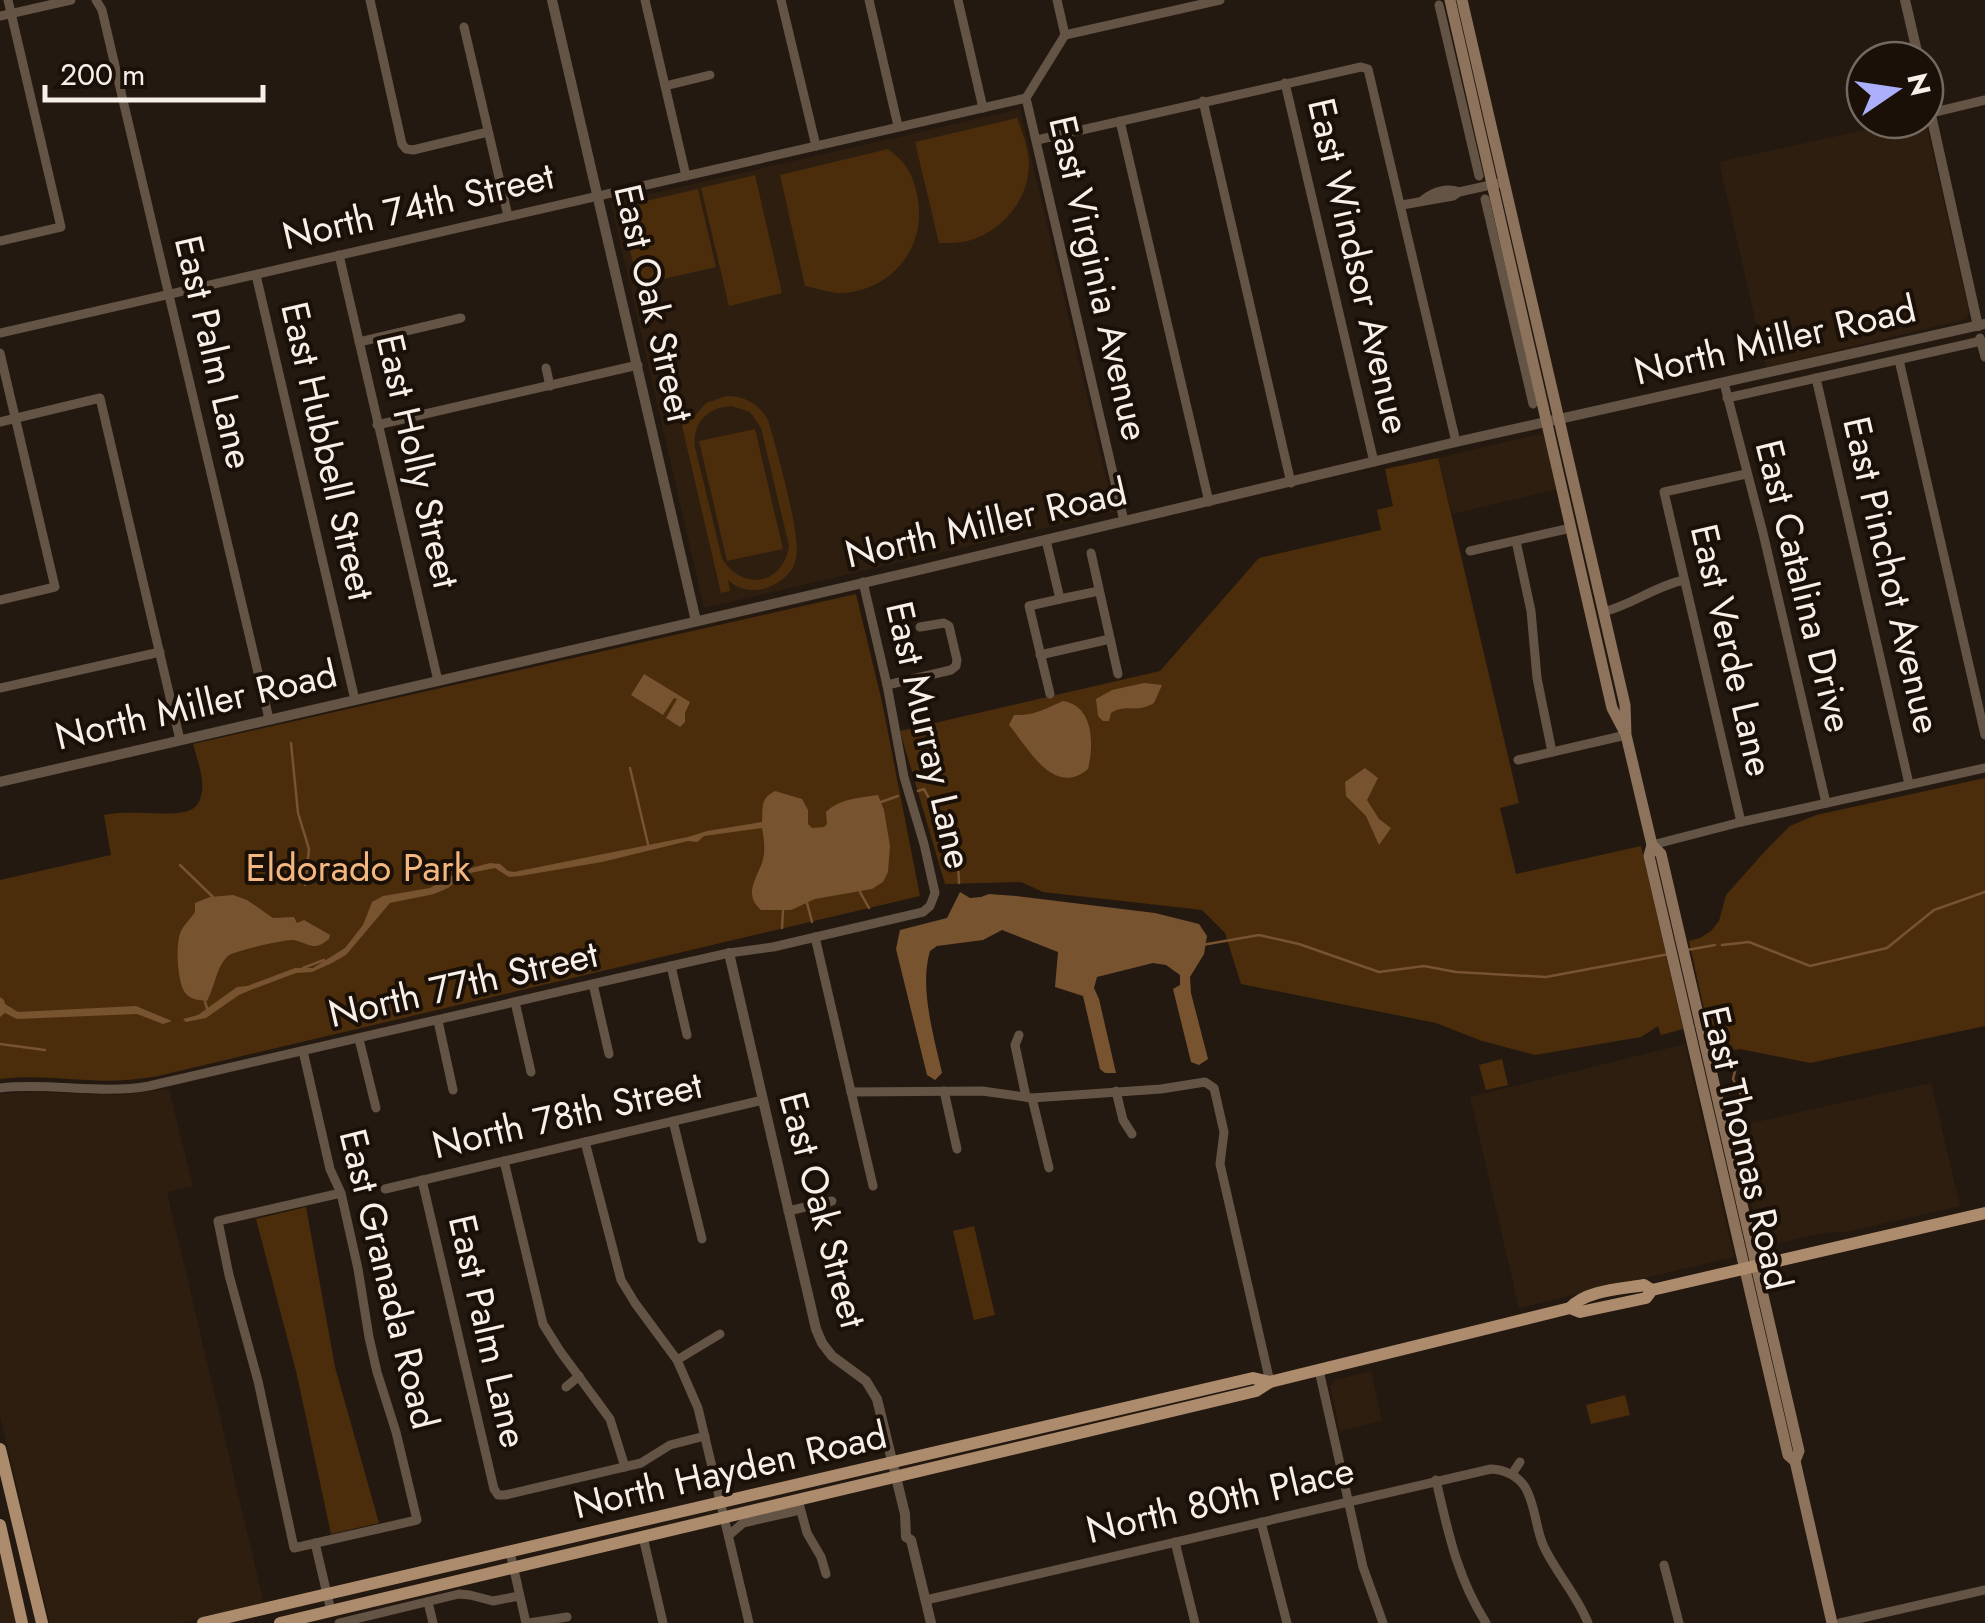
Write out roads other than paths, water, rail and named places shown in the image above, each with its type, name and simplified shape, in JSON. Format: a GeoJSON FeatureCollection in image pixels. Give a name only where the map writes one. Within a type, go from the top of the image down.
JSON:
{"type":"FeatureCollection","features":[{"type":"Feature","properties":{"kind":"main road","name":"East Thomas Road"},"geometry":{"type":"LineString","coordinates":[[1451,1],[1457,58],[1485,154],[1498,183],[1499,213],[1526,354],[1553,420],[1571,528],[1612,708],[1626,735]]}},
{"type":"Feature","properties":{"kind":"main road","name":"East Thomas Road"},"geometry":{"type":"LineString","coordinates":[[1451,1],[1485,154]]}},
{"type":"Feature","properties":{"kind":"main road","name":"East Thomas Road"},"geometry":{"type":"LineString","coordinates":[[1499,213],[1603,612],[1652,845],[1649,856],[1675,943],[1750,1267],[1788,1455],[1796,1460],[1832,1623]]}},
{"type":"Feature","properties":{"kind":"main road","name":"East Thomas Road"},"geometry":{"type":"LineString","coordinates":[[1694,1027],[1698,1071],[1723,1150],[1729,1165],[1734,1167],[1750,1267]]}},
{"type":"Feature","properties":{"kind":"main road","name":"North Hayden Road"},"geometry":{"type":"LineString","coordinates":[[203,1623],[510,1552],[723,1510],[799,1505],[897,1477],[1256,1392],[1270,1382],[1318,1370],[1578,1309],[1646,1298],[1652,1290],[1985,1214]]}},
{"type":"Feature","properties":{"kind":"main road","name":"North Hayden Road"},"geometry":{"type":"LineString","coordinates":[[1578,1309],[1578,1299],[1644,1284],[1652,1290]]}},
{"type":"Feature","properties":{"kind":"main road","name":"North Hayden Road"},"geometry":{"type":"LineString","coordinates":[[280,1623],[335,1617],[513,1568],[643,1538],[723,1510],[894,1462],[1252,1378],[1270,1382]]}},
{"type":"Feature","properties":{"kind":"main road"},"geometry":{"type":"LineString","coordinates":[[1068,1421],[1072,1436]]}},
{"type":"Feature","properties":{"kind":"main road"},"geometry":{"type":"LineString","coordinates":[[0,1449],[42,1623]]}},
{"type":"Feature","properties":{"kind":"main road"},"geometry":{"type":"LineString","coordinates":[[0,1525],[22,1623]]}},
{"type":"Feature","properties":{"kind":"street"},"geometry":{"type":"LineString","coordinates":[[0,241],[61,227],[8,0]]}},
{"type":"Feature","properties":{"kind":"street"},"geometry":{"type":"LineString","coordinates":[[0,16],[71,0]]}},
{"type":"Feature","properties":{"kind":"street","name":"East Palm Lane"},"geometry":{"type":"LineString","coordinates":[[96,0],[102,10],[270,719]]}},
{"type":"Feature","properties":{"kind":"street"},"geometry":{"type":"LineString","coordinates":[[370,0],[406,149],[488,132]]}},
{"type":"Feature","properties":{"kind":"street","name":"East Oak Street"},"geometry":{"type":"LineString","coordinates":[[552,0],[696,621]]}},
{"type":"Feature","properties":{"kind":"street"},"geometry":{"type":"LineString","coordinates":[[645,0],[686,176]]}},
{"type":"Feature","properties":{"kind":"street"},"geometry":{"type":"LineString","coordinates":[[782,0],[816,146]]}},
{"type":"Feature","properties":{"kind":"street"},"geometry":{"type":"LineString","coordinates":[[868,0],[898,126]]}},
{"type":"Feature","properties":{"kind":"street"},"geometry":{"type":"LineString","coordinates":[[958,0],[983,108]]}},
{"type":"Feature","properties":{"kind":"street"},"geometry":{"type":"LineString","coordinates":[[1057,0],[1066,35],[1220,0]]}},
{"type":"Feature","properties":{"kind":"street"},"geometry":{"type":"LineString","coordinates":[[1905,0],[1914,40]]}},
{"type":"Feature","properties":{"kind":"street"},"geometry":{"type":"LineString","coordinates":[[464,27],[508,216]]}},
{"type":"Feature","properties":{"kind":"street","name":"East Virginia Avenue"},"geometry":{"type":"LineString","coordinates":[[1066,35],[1026,98],[1124,521]]}},
{"type":"Feature","properties":{"kind":"street"},"geometry":{"type":"LineString","coordinates":[[1037,140],[1285,83],[1361,67],[1368,69],[1456,442]]}},
{"type":"Feature","properties":{"kind":"street"},"geometry":{"type":"LineString","coordinates":[[665,86],[710,75]]}},
{"type":"Feature","properties":{"kind":"street","name":"East Windsor Avenue"},"geometry":{"type":"LineString","coordinates":[[1285,83],[1374,462]]}},
{"type":"Feature","properties":{"kind":"street","name":"North 74th Street"},"geometry":{"type":"LineString","coordinates":[[0,333],[1026,98]]}},
{"type":"Feature","properties":{"kind":"street"},"geometry":{"type":"LineString","coordinates":[[1945,110],[1985,100]]}},
{"type":"Feature","properties":{"kind":"street"},"geometry":{"type":"LineString","coordinates":[[1203,102],[1291,483]]}},
{"type":"Feature","properties":{"kind":"street"},"geometry":{"type":"LineString","coordinates":[[1120,121],[1209,502]]}},
{"type":"Feature","properties":{"kind":"street"},"geometry":{"type":"LineString","coordinates":[[1937,140],[1981,325],[1985,358]]}},
{"type":"Feature","properties":{"kind":"street","name":"East Thomas Road"},"geometry":{"type":"LineString","coordinates":[[1479,176],[1485,154]]}},
{"type":"Feature","properties":{"kind":"street"},"geometry":{"type":"LineString","coordinates":[[1402,204],[1432,201],[1498,183]]}},
{"type":"Feature","properties":{"kind":"street","name":"East Thomas Road"},"geometry":{"type":"LineString","coordinates":[[1485,200],[1499,213]]}},
{"type":"Feature","properties":{"kind":"street","name":"East Holly Street"},"geometry":{"type":"LineString","coordinates":[[339,255],[438,681]]}},
{"type":"Feature","properties":{"kind":"street","name":"East Hubbell Street"},"geometry":{"type":"LineString","coordinates":[[256,275],[354,700]]}},
{"type":"Feature","properties":{"kind":"street"},"geometry":{"type":"LineString","coordinates":[[359,342],[461,318]]}},
{"type":"Feature","properties":{"kind":"street","name":"North Miller Road"},"geometry":{"type":"LineString","coordinates":[[0,782],[1456,442],[1981,325]]}},
{"type":"Feature","properties":{"kind":"street","name":"North Miller Road"},"geometry":{"type":"LineString","coordinates":[[1727,398],[1981,341]]}},
{"type":"Feature","properties":{"kind":"street"},"geometry":{"type":"LineString","coordinates":[[0,352],[55,586],[0,600]]}},
{"type":"Feature","properties":{"kind":"street","name":"East Thomas Road"},"geometry":{"type":"LineString","coordinates":[[1526,354],[1533,404]]}},
{"type":"Feature","properties":{"kind":"street"},"geometry":{"type":"LineString","coordinates":[[1899,360],[1985,735]]}},
{"type":"Feature","properties":{"kind":"street"},"geometry":{"type":"LineString","coordinates":[[378,425],[638,365]]}},
{"type":"Feature","properties":{"kind":"street"},"geometry":{"type":"LineString","coordinates":[[546,368],[550,386]]}},
{"type":"Feature","properties":{"kind":"street","name":"East Pinchot Avenue"},"geometry":{"type":"LineString","coordinates":[[1816,378],[1910,784]]}},
{"type":"Feature","properties":{"kind":"street","name":"East Catalina Drive"},"geometry":{"type":"LineString","coordinates":[[1724,382],[1826,803]]}},
{"type":"Feature","properties":{"kind":"street"},"geometry":{"type":"LineString","coordinates":[[0,422],[100,398],[180,740]]}},
{"type":"Feature","properties":{"kind":"street","name":"East Verde Lane"},"geometry":{"type":"LineString","coordinates":[[1741,822],[1664,492],[1746,474]]}},
{"type":"Feature","properties":{"kind":"street"},"geometry":{"type":"LineString","coordinates":[[1470,551],[1571,528]]}},
{"type":"Feature","properties":{"kind":"street"},"geometry":{"type":"LineString","coordinates":[[1046,540],[1060,599]]}},
{"type":"Feature","properties":{"kind":"street"},"geometry":{"type":"LineString","coordinates":[[1516,541],[1531,611],[1537,678],[1552,752]]}},
{"type":"Feature","properties":{"kind":"street"},"geometry":{"type":"LineString","coordinates":[[1091,553],[1118,674]]}},
{"type":"Feature","properties":{"kind":"street"},"geometry":{"type":"LineString","coordinates":[[1603,612],[1684,580]]}},
{"type":"Feature","properties":{"kind":"street","name":"East Murray Lane"},"geometry":{"type":"LineString","coordinates":[[863,582],[904,777],[932,878],[933,902]]}},
{"type":"Feature","properties":{"kind":"street"},"geometry":{"type":"LineString","coordinates":[[1050,694],[1030,606],[1100,590]]}},
{"type":"Feature","properties":{"kind":"street"},"geometry":{"type":"LineString","coordinates":[[887,685],[956,666],[949,626],[920,626]]}},
{"type":"Feature","properties":{"kind":"street"},"geometry":{"type":"LineString","coordinates":[[1040,654],[1110,639]]}},
{"type":"Feature","properties":{"kind":"street"},"geometry":{"type":"LineString","coordinates":[[0,688],[160,652]]}},
{"type":"Feature","properties":{"kind":"street"},"geometry":{"type":"LineString","coordinates":[[1518,760],[1626,735]]}},
{"type":"Feature","properties":{"kind":"street"},"geometry":{"type":"LineString","coordinates":[[1652,845],[1985,768]]}},
{"type":"Feature","properties":{"kind":"street","name":"North 77th Street"},"geometry":{"type":"LineString","coordinates":[[0,1088],[32,1084],[98,1090],[140,1088],[730,953],[773,948],[917,914],[933,902]]}},
{"type":"Feature","properties":{"kind":"street"},"geometry":{"type":"LineString","coordinates":[[815,937],[873,1186]]}},
{"type":"Feature","properties":{"kind":"street","name":"East Oak Street"},"geometry":{"type":"LineString","coordinates":[[730,953],[819,1337],[832,1356],[872,1388],[882,1413],[906,1519],[914,1535],[911,1540],[931,1623]]}},
{"type":"Feature","properties":{"kind":"street"},"geometry":{"type":"LineString","coordinates":[[672,966],[687,1035]]}},
{"type":"Feature","properties":{"kind":"street"},"geometry":{"type":"LineString","coordinates":[[594,984],[609,1054]]}},
{"type":"Feature","properties":{"kind":"street"},"geometry":{"type":"LineString","coordinates":[[515,1002],[531,1072]]}},
{"type":"Feature","properties":{"kind":"street"},"geometry":{"type":"LineString","coordinates":[[438,1021],[453,1090]]}},
{"type":"Feature","properties":{"kind":"street"},"geometry":{"type":"LineString","coordinates":[[1019,1036],[1014,1045],[1048,1168]]}},
{"type":"Feature","properties":{"kind":"street"},"geometry":{"type":"LineString","coordinates":[[359,1038],[376,1108]]}},
{"type":"Feature","properties":{"kind":"street","name":"East Granada Road"},"geometry":{"type":"LineString","coordinates":[[304,1051],[330,1169],[341,1193],[358,1268],[368,1337],[418,1520],[315,1543]]}},
{"type":"Feature","properties":{"kind":"street"},"geometry":{"type":"LineString","coordinates":[[851,1092],[982,1091],[1029,1097],[1205,1082],[1214,1088],[1224,1132],[1220,1164],[1270,1382]]}},
{"type":"Feature","properties":{"kind":"street"},"geometry":{"type":"LineString","coordinates":[[944,1091],[957,1150]]}},
{"type":"Feature","properties":{"kind":"street"},"geometry":{"type":"LineString","coordinates":[[1116,1091],[1123,1120],[1132,1134]]}},
{"type":"Feature","properties":{"kind":"street","name":"North 78th Street"},"geometry":{"type":"LineString","coordinates":[[385,1189],[763,1100]]}},
{"type":"Feature","properties":{"kind":"street"},"geometry":{"type":"LineString","coordinates":[[674,1122],[702,1238]]}},
{"type":"Feature","properties":{"kind":"street"},"geometry":{"type":"LineString","coordinates":[[585,1142],[621,1280],[634,1304],[677,1360],[693,1394],[750,1623]]}},
{"type":"Feature","properties":{"kind":"street"},"geometry":{"type":"LineString","coordinates":[[504,1161],[543,1324],[610,1419],[624,1467],[648,1460],[675,1444],[705,1436]]}},
{"type":"Feature","properties":{"kind":"street","name":"East Palm Lane"},"geometry":{"type":"LineString","coordinates":[[422,1180],[498,1495],[624,1467]]}},
{"type":"Feature","properties":{"kind":"street"},"geometry":{"type":"LineString","coordinates":[[341,1193],[218,1220],[294,1548],[315,1543],[335,1617],[459,1594],[494,1601],[520,1596]]}},
{"type":"Feature","properties":{"kind":"street"},"geometry":{"type":"LineString","coordinates":[[788,1211],[832,1201]]}},
{"type":"Feature","properties":{"kind":"street"},"geometry":{"type":"LineString","coordinates":[[677,1360],[720,1334]]}},
{"type":"Feature","properties":{"kind":"street"},"geometry":{"type":"LineString","coordinates":[[1318,1370],[1363,1567],[1383,1623]]}},
{"type":"Feature","properties":{"kind":"street"},"geometry":{"type":"LineString","coordinates":[[566,1387],[579,1376]]}},
{"type":"Feature","properties":{"kind":"street"},"geometry":{"type":"LineString","coordinates":[[1520,1462],[1512,1474],[1528,1493],[1542,1544],[1573,1591],[1588,1623]]}},
{"type":"Feature","properties":{"kind":"street","name":"North 80th Place"},"geometry":{"type":"LineString","coordinates":[[926,1600],[1481,1470],[1512,1474]]}},
{"type":"Feature","properties":{"kind":"street"},"geometry":{"type":"LineString","coordinates":[[1436,1480],[1456,1564],[1486,1623]]}},
{"type":"Feature","properties":{"kind":"street"},"geometry":{"type":"LineString","coordinates":[[799,1505],[826,1574]]}},
{"type":"Feature","properties":{"kind":"street","name":"North Hayden Road"},"geometry":{"type":"LineString","coordinates":[[729,1536],[742,1523],[799,1505]]}},
{"type":"Feature","properties":{"kind":"street"},"geometry":{"type":"LineString","coordinates":[[1262,1522],[1287,1623]]}},
{"type":"Feature","properties":{"kind":"street"},"geometry":{"type":"LineString","coordinates":[[643,1538],[663,1623]]}},
{"type":"Feature","properties":{"kind":"street"},"geometry":{"type":"LineString","coordinates":[[1176,1542],[1195,1623]]}},
{"type":"Feature","properties":{"kind":"street"},"geometry":{"type":"LineString","coordinates":[[510,1552],[527,1623],[567,1616]]}},
{"type":"Feature","properties":{"kind":"street"},"geometry":{"type":"LineString","coordinates":[[1664,1565],[1679,1623]]}},
{"type":"Feature","properties":{"kind":"street"},"geometry":{"type":"LineString","coordinates":[[1840,1623],[1985,1590]]}},
{"type":"Feature","properties":{"kind":"street"},"geometry":{"type":"LineString","coordinates":[[428,1602],[433,1623]]}},
{"type":"Feature","properties":{"kind":"waterway"},"geometry":{"type":"LineString","coordinates":[[291,743],[298,813],[309,849],[305,885]]}},
{"type":"Feature","properties":{"kind":"waterway"},"geometry":{"type":"LineString","coordinates":[[630,768],[648,844]]}},
{"type":"Feature","properties":{"kind":"waterway"},"geometry":{"type":"LineString","coordinates":[[918,791],[924,789],[948,834],[959,883]]}},
{"type":"Feature","properties":{"kind":"waterway"},"geometry":{"type":"LineString","coordinates":[[881,802],[898,796]]}},
{"type":"Feature","properties":{"kind":"waterway"},"geometry":{"type":"LineString","coordinates":[[180,865],[213,897]]}},
{"type":"Feature","properties":{"kind":"waterway"},"geometry":{"type":"LineString","coordinates":[[860,892],[869,908]]}},
{"type":"Feature","properties":{"kind":"waterway"},"geometry":{"type":"LineString","coordinates":[[1722,945],[1749,942],[1810,966],[1887,948],[1934,910],[1985,892]]}},
{"type":"Feature","properties":{"kind":"waterway"},"geometry":{"type":"LineString","coordinates":[[807,903],[812,922]]}},
{"type":"Feature","properties":{"kind":"waterway"},"geometry":{"type":"LineString","coordinates":[[782,928],[783,911]]}},
{"type":"Feature","properties":{"kind":"waterway"},"geometry":{"type":"LineString","coordinates":[[1202,945],[1259,935],[1299,944],[1379,972],[1424,966],[1456,972],[1546,977],[1669,954]]}},
{"type":"Feature","properties":{"kind":"waterway"},"geometry":{"type":"LineString","coordinates":[[1687,950],[1715,945]]}},
{"type":"Feature","properties":{"kind":"waterway"},"geometry":{"type":"LineString","coordinates":[[303,968],[324,960]]}},
{"type":"Feature","properties":{"kind":"waterway"},"geometry":{"type":"LineString","coordinates":[[205,1002],[208,1011]]}},
{"type":"Feature","properties":{"kind":"waterway"},"geometry":{"type":"LineString","coordinates":[[0,1044],[45,1050]]}},
{"type":"Feature","properties":{"kind":"waterway"},"geometry":{"type":"LineString","coordinates":[[1738,1059],[1733,1079],[1741,1095]]}},
{"type":"Feature","properties":{"kind":"park label","name":"Eldorado Park"},"geometry":{"type":"Point","coordinates":[358,868]}}]}
